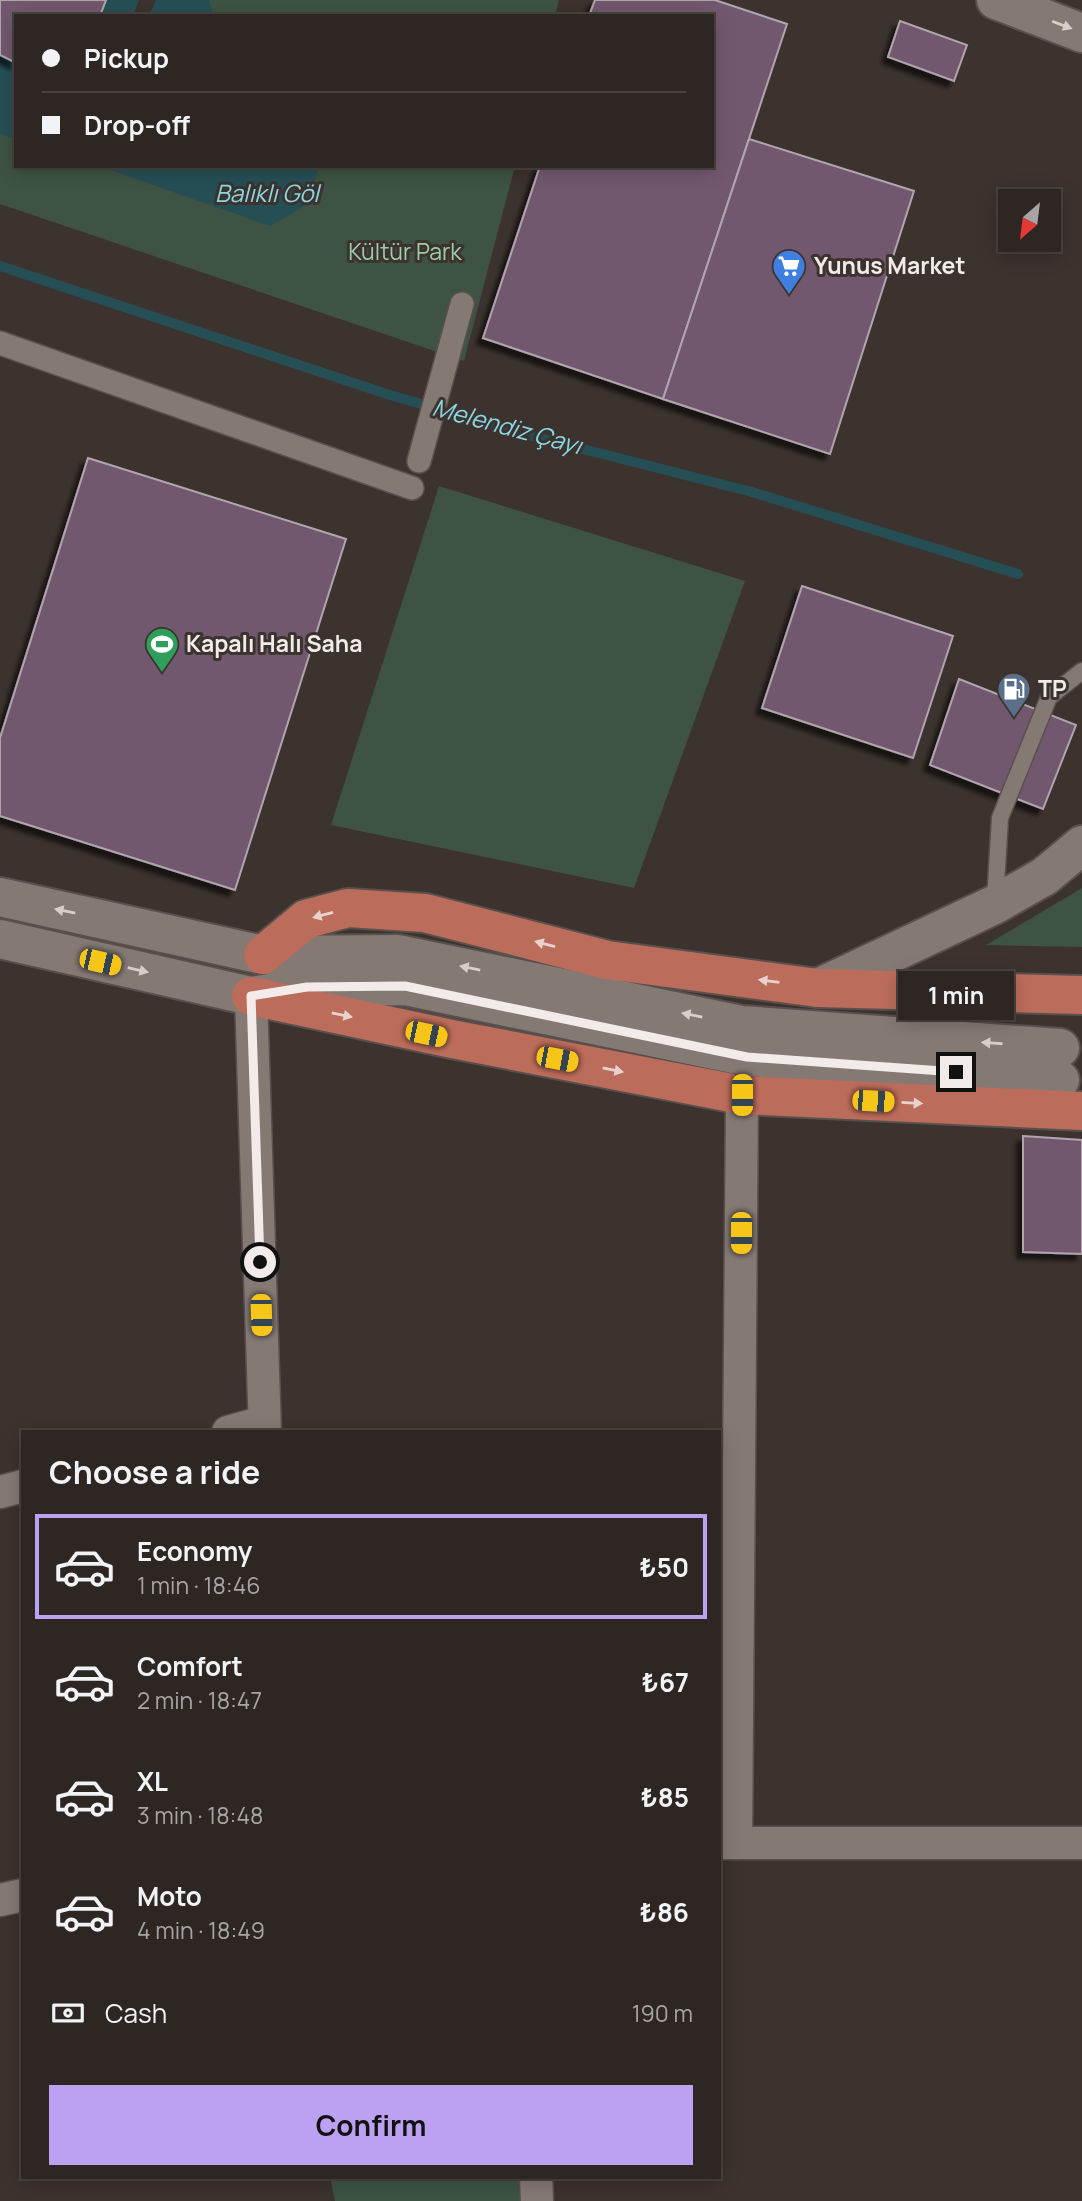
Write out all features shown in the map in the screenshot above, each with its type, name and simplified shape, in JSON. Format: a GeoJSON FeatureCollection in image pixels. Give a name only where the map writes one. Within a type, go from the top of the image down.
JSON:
{"type":"FeatureCollection","features":[{"type":"Feature","properties":{"kind":"highway"},"geometry":{"type":"LineString","coordinates":[[262,955],[306,919],[348,908],[425,913],[607,960],[818,988],[1082,995]]}},
{"type":"Feature","properties":{"kind":"highway"},"geometry":{"type":"LineString","coordinates":[[251,996],[452,1039],[742,1095],[1082,1111]]}},
{"type":"Feature","properties":{"kind":"main road"},"geometry":{"type":"LineString","coordinates":[[996,0],[1082,33]]}},
{"type":"Feature","properties":{"kind":"main road"},"geometry":{"type":"LineString","coordinates":[[818,988],[994,905],[1045,876],[1082,845]]}},
{"type":"Feature","properties":{"kind":"main road"},"geometry":{"type":"LineString","coordinates":[[0,897],[262,955],[398,954],[742,1025],[1060,1064],[747,1057],[405,986],[307,987],[251,996],[0,939]]}},
{"type":"Feature","properties":{"kind":"street"},"geometry":{"type":"LineString","coordinates":[[419,461],[462,304]]}},
{"type":"Feature","properties":{"kind":"street"},"geometry":{"type":"LineString","coordinates":[[0,343],[412,488]]}},
{"type":"Feature","properties":{"kind":"street"},"geometry":{"type":"LineString","coordinates":[[242,1430],[264,1427],[251,996]]}},
{"type":"Feature","properties":{"kind":"street"},"geometry":{"type":"LineString","coordinates":[[742,1095],[728,1843],[1082,1843]]}},
{"type":"Feature","properties":{"kind":"street"},"geometry":{"type":"LineString","coordinates":[[0,1492],[21,1487]]}},
{"type":"Feature","properties":{"kind":"street"},"geometry":{"type":"LineString","coordinates":[[0,1900],[21,1895]]}},
{"type":"Feature","properties":{"kind":"street"},"geometry":{"type":"LineString","coordinates":[[536,2179],[537,2201]]}},
{"type":"Feature","properties":{"kind":"lane"},"geometry":{"type":"LineString","coordinates":[[994,905],[1000,818],[1049,697],[1082,671]]}},
{"type":"Feature","properties":{"kind":"green space","name":"Kültür Park"},"geometry":{"type":"Polygon","coordinates":[[[0,0],[559,0],[556,14],[14,14],[14,168],[514,168],[464,361],[0,204],[0,0]]]}},
{"type":"Feature","properties":{"kind":"green space"},"geometry":{"type":"Polygon","coordinates":[[[439,486],[745,581],[634,888],[331,825],[439,486]]]}},
{"type":"Feature","properties":{"kind":"green space"},"geometry":{"type":"Polygon","coordinates":[[[1082,888],[1082,947],[986,945],[1082,888]]]}},
{"type":"Feature","properties":{"kind":"green space"},"geometry":{"type":"Polygon","coordinates":[[[330,2179],[523,2179],[524,2201],[335,2201],[330,2179]]]}},
{"type":"Feature","properties":{"kind":"water"},"geometry":{"type":"Polygon","coordinates":[[[106,0],[209,0],[212,14],[101,14],[106,0]]]}},
{"type":"Feature","properties":{"kind":"water"},"geometry":{"type":"Polygon","coordinates":[[[0,55],[14,62],[14,138],[0,134],[0,55]]]}},
{"type":"Feature","properties":{"kind":"water","name":"Balıklı Göl"},"geometry":{"type":"Polygon","coordinates":[[[105,168],[319,168],[305,206],[270,226],[105,168]]]}},
{"type":"Feature","properties":{"kind":"pier"},"geometry":{"type":"Polygon","coordinates":[[[139,0],[156,0],[150,14],[134,14],[139,0]]]}},
{"type":"Feature","properties":{"kind":"building"},"geometry":{"type":"Polygon","coordinates":[[[0,0],[106,0],[101,14],[14,14],[14,62],[0,55],[0,0]]]}},
{"type":"Feature","properties":{"kind":"building"},"geometry":{"type":"Polygon","coordinates":[[[595,0],[715,0],[787,24],[663,399],[483,338],[539,168],[714,168],[714,14],[590,14],[595,0]]]}},
{"type":"Feature","properties":{"kind":"building"},"geometry":{"type":"Polygon","coordinates":[[[900,21],[967,45],[954,81],[888,57],[900,21]]]}},
{"type":"Feature","properties":{"kind":"building"},"geometry":{"type":"Polygon","coordinates":[[[749,139],[914,191],[830,454],[663,399],[749,139]]]}},
{"type":"Feature","properties":{"kind":"building","name":"Kapalı Halı Saha"},"geometry":{"type":"Polygon","coordinates":[[[88,458],[346,539],[235,890],[0,816],[0,738],[88,458]]]}},
{"type":"Feature","properties":{"kind":"building"},"geometry":{"type":"Polygon","coordinates":[[[802,586],[953,636],[913,758],[762,708],[802,586]]]}},
{"type":"Feature","properties":{"kind":"building"},"geometry":{"type":"Polygon","coordinates":[[[959,679],[1076,725],[1043,809],[930,765],[959,679]]]}},
{"type":"Feature","properties":{"kind":"building"},"geometry":{"type":"Polygon","coordinates":[[[1023,1136],[1082,1140],[1082,1254],[1023,1252],[1023,1136]]]}},
{"type":"Feature","properties":{"kind":"waterway","name":"Melendiz Çayı"},"geometry":{"type":"LineString","coordinates":[[0,266],[390,395],[528,435],[752,492],[1018,574]]}},
{"type":"Feature","properties":{"kind":"place","name":"Yunus Market"},"geometry":{"type":"Point","coordinates":[789,296]}},
{"type":"Feature","properties":{"kind":"place","name":"Kapalı Halı Saha"},"geometry":{"type":"Point","coordinates":[162,674]}},
{"type":"Feature","properties":{"kind":"place","name":"TP"},"geometry":{"type":"Point","coordinates":[1014,719]}},
{"type":"Feature","properties":{"kind":"route"},"geometry":{"type":"LineString","coordinates":[[260,1262],[251,996],[307,987],[405,986],[747,1057],[956,1072]]}}]}
